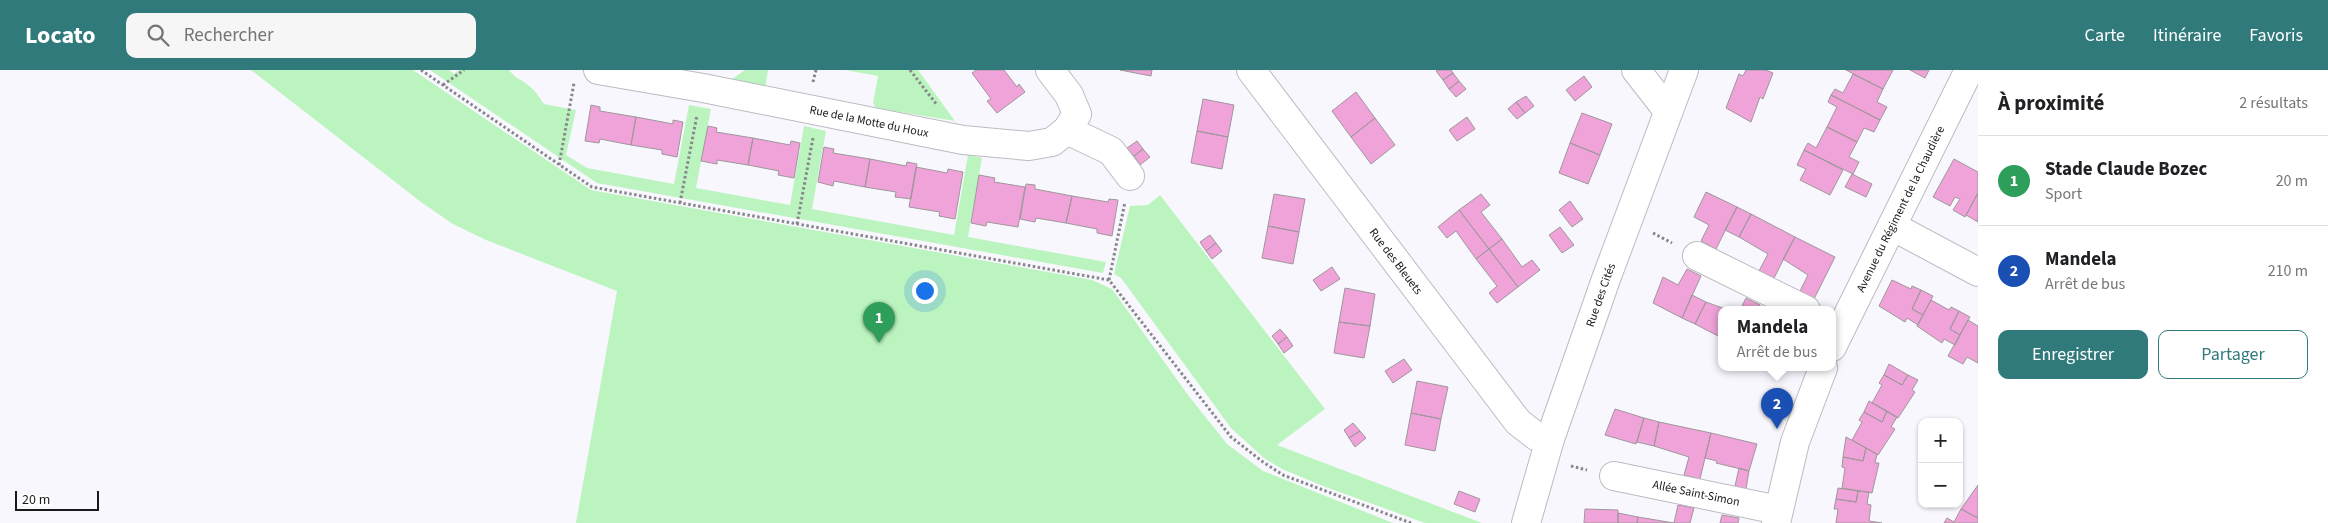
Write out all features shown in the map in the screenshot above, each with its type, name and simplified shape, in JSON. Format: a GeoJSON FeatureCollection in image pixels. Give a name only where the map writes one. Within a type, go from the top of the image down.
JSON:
{"type":"FeatureCollection","features":[{"type":"Feature","properties":{"kind":"street"},"geometry":{"type":"LineString","coordinates":[[1050,70],[1070,95],[1077,114],[1067,130],[1111,151],[1130,176]]}},
{"type":"Feature","properties":{"kind":"street","name":"Rue des Bleuets"},"geometry":{"type":"LineString","coordinates":[[1251,70],[1518,422],[1536,436],[1550,439]]}},
{"type":"Feature","properties":{"kind":"street"},"geometry":{"type":"LineString","coordinates":[[1636,70],[1668,111]]}},
{"type":"Feature","properties":{"kind":"street","name":"Rue des Cités"},"geometry":{"type":"LineString","coordinates":[[1526,523],[1550,439],[1627,220],[1684,70]]}},
{"type":"Feature","properties":{"kind":"street","name":"Avenue du Régiment de la Chaudière"},"geometry":{"type":"LineString","coordinates":[[1836,331],[1892,226],[1969,70]]}},
{"type":"Feature","properties":{"kind":"street","name":"Rue de la Motte du Houx"},"geometry":{"type":"LineString","coordinates":[[587,75],[641,73],[703,88],[963,140],[1029,146],[1052,142],[1067,130]]}},
{"type":"Feature","properties":{"kind":"street"},"geometry":{"type":"LineString","coordinates":[[1892,226],[1978,272]]}},
{"type":"Feature","properties":{"kind":"street"},"geometry":{"type":"LineString","coordinates":[[1697,256],[1798,306]]}},
{"type":"Feature","properties":{"kind":"street"},"geometry":{"type":"LineString","coordinates":[[1777,516],[1795,442],[1822,371]]}},
{"type":"Feature","properties":{"kind":"street","name":"Allée Saint-Simon"},"geometry":{"type":"LineString","coordinates":[[1614,476],[1777,516]]}},
{"type":"Feature","properties":{"kind":"path"},"geometry":{"type":"LineString","coordinates":[[421,70],[592,187],[1109,280],[1231,437],[1283,474],[1411,523]]}},
{"type":"Feature","properties":{"kind":"path"},"geometry":{"type":"LineString","coordinates":[[443,85],[464,70]]}},
{"type":"Feature","properties":{"kind":"path"},"geometry":{"type":"LineString","coordinates":[[559,164],[587,75]]}},
{"type":"Feature","properties":{"kind":"path"},"geometry":{"type":"LineString","coordinates":[[680,203],[703,88]]}},
{"type":"Feature","properties":{"kind":"path"},"geometry":{"type":"LineString","coordinates":[[797,224],[818,110]]}},
{"type":"Feature","properties":{"kind":"path"},"geometry":{"type":"LineString","coordinates":[[1109,280],[1130,176]]}},
{"type":"Feature","properties":{"kind":"path"},"geometry":{"type":"LineString","coordinates":[[1627,220],[1697,256]]}},
{"type":"Feature","properties":{"kind":"green space"},"geometry":{"type":"Polygon","coordinates":[[[251,70],[413,70],[591,190],[1092,280],[1112,289],[1188,395],[1227,444],[1263,471],[1393,523],[576,523],[617,291],[486,240],[453,224],[421,202],[251,70]]]}},
{"type":"Feature","properties":{"kind":"green space"},"geometry":{"type":"Polygon","coordinates":[[[430,70],[449,70],[454,74],[459,70],[509,70],[533,89],[544,104],[576,110],[566,155],[587,168],[674,184],[689,105],[711,109],[696,188],[790,205],[804,126],[826,131],[812,209],[954,235],[968,155],[982,158],[968,237],[1106,262],[1103,273],[597,183],[430,70]]]}},
{"type":"Feature","properties":{"kind":"green space"},"geometry":{"type":"Polygon","coordinates":[[[745,70],[768,70],[765,89],[728,82],[745,70]]]}},
{"type":"Feature","properties":{"kind":"green space"},"geometry":{"type":"Polygon","coordinates":[[[845,70],[918,70],[955,121],[876,108],[873,103],[878,76],[845,70]]]}},
{"type":"Feature","properties":{"kind":"green space"},"geometry":{"type":"Polygon","coordinates":[[[1160,195],[1325,409],[1277,445],[1482,523],[1425,523],[1323,486],[1282,469],[1264,458],[1231,428],[1121,278],[1114,274],[1130,206],[1148,205],[1160,195]]]}},
{"type":"Feature","properties":{"kind":"building"},"geometry":{"type":"Polygon","coordinates":[[[976,70],[1004,70],[1017,87],[1019,84],[1025,92],[997,113],[987,101],[991,99],[972,73],[976,70]]]}},
{"type":"Feature","properties":{"kind":"building"},"geometry":{"type":"Polygon","coordinates":[[[1120,70],[1152,70],[1151,76],[1120,70]]]}},
{"type":"Feature","properties":{"kind":"building"},"geometry":{"type":"Polygon","coordinates":[[[1451,70],[1453,73],[1443,80],[1436,71],[1451,70]]]}},
{"type":"Feature","properties":{"kind":"building"},"geometry":{"type":"Polygon","coordinates":[[[1746,70],[1766,70],[1773,73],[1763,99],[1760,97],[1751,122],[1726,108],[1739,74],[1743,76],[1746,70]]]}},
{"type":"Feature","properties":{"kind":"building"},"geometry":{"type":"Polygon","coordinates":[[[1846,70],[1893,70],[1883,89],[1846,70]]]}},
{"type":"Feature","properties":{"kind":"building"},"geometry":{"type":"Polygon","coordinates":[[[1910,70],[1929,70],[1925,78],[1910,70]]]}},
{"type":"Feature","properties":{"kind":"building"},"geometry":{"type":"Polygon","coordinates":[[[1453,73],[1459,81],[1449,89],[1443,80],[1453,73]]]}},
{"type":"Feature","properties":{"kind":"building"},"geometry":{"type":"Polygon","coordinates":[[[1853,74],[1883,89],[1877,102],[1887,107],[1880,120],[1831,95],[1835,89],[1843,93],[1853,74]]]}},
{"type":"Feature","properties":{"kind":"building"},"geometry":{"type":"Polygon","coordinates":[[[1584,76],[1592,87],[1575,101],[1566,90],[1584,76]]]}},
{"type":"Feature","properties":{"kind":"building"},"geometry":{"type":"Polygon","coordinates":[[[1459,81],[1466,89],[1456,97],[1449,89],[1459,81]]]}},
{"type":"Feature","properties":{"kind":"building"},"geometry":{"type":"Polygon","coordinates":[[[1356,92],[1375,118],[1351,137],[1332,111],[1356,92]]]}},
{"type":"Feature","properties":{"kind":"building"},"geometry":{"type":"Polygon","coordinates":[[[1831,95],[1880,120],[1874,132],[1864,128],[1857,142],[1827,127],[1837,107],[1828,102],[1831,95]]]}},
{"type":"Feature","properties":{"kind":"building"},"geometry":{"type":"Polygon","coordinates":[[[1526,96],[1534,106],[1525,113],[1516,102],[1526,96]]]}},
{"type":"Feature","properties":{"kind":"building"},"geometry":{"type":"Polygon","coordinates":[[[1203,99],[1234,105],[1228,137],[1197,131],[1203,99]]]}},
{"type":"Feature","properties":{"kind":"building"},"geometry":{"type":"Polygon","coordinates":[[[1516,102],[1525,113],[1517,119],[1508,109],[1516,102]]]}},
{"type":"Feature","properties":{"kind":"building"},"geometry":{"type":"Polygon","coordinates":[[[591,105],[600,107],[600,111],[636,117],[631,145],[600,139],[599,143],[585,141],[591,105]]]}},
{"type":"Feature","properties":{"kind":"building"},"geometry":{"type":"Polygon","coordinates":[[[1582,113],[1612,124],[1600,155],[1570,143],[1582,113]]]}},
{"type":"Feature","properties":{"kind":"building"},"geometry":{"type":"Polygon","coordinates":[[[636,117],[673,124],[673,120],[683,122],[677,157],[662,154],[662,150],[631,145],[636,117]]]}},
{"type":"Feature","properties":{"kind":"building"},"geometry":{"type":"Polygon","coordinates":[[[1467,117],[1475,129],[1457,141],[1449,130],[1467,117]]]}},
{"type":"Feature","properties":{"kind":"building"},"geometry":{"type":"Polygon","coordinates":[[[1375,118],[1395,145],[1371,164],[1351,137],[1375,118]]]}},
{"type":"Feature","properties":{"kind":"building"},"geometry":{"type":"Polygon","coordinates":[[[708,126],[717,128],[716,132],[753,138],[748,165],[717,160],[717,164],[701,161],[708,126]]]}},
{"type":"Feature","properties":{"kind":"building"},"geometry":{"type":"Polygon","coordinates":[[[1827,127],[1857,142],[1849,157],[1859,162],[1853,174],[1804,150],[1808,143],[1816,148],[1827,127]]]}},
{"type":"Feature","properties":{"kind":"building"},"geometry":{"type":"Polygon","coordinates":[[[1197,131],[1228,137],[1222,169],[1191,163],[1197,131]]]}},
{"type":"Feature","properties":{"kind":"building"},"geometry":{"type":"Polygon","coordinates":[[[753,138],[790,145],[791,141],[800,143],[794,178],[778,175],[779,171],[748,165],[753,138]]]}},
{"type":"Feature","properties":{"kind":"building"},"geometry":{"type":"Polygon","coordinates":[[[1137,141],[1143,149],[1134,156],[1127,148],[1137,141]]]}},
{"type":"Feature","properties":{"kind":"building"},"geometry":{"type":"Polygon","coordinates":[[[1570,143],[1600,155],[1588,184],[1559,173],[1570,143]]]}},
{"type":"Feature","properties":{"kind":"building"},"geometry":{"type":"Polygon","coordinates":[[[824,147],[834,149],[833,153],[870,159],[865,187],[834,181],[833,186],[818,182],[824,147]]]}},
{"type":"Feature","properties":{"kind":"building"},"geometry":{"type":"Polygon","coordinates":[[[1143,149],[1150,157],[1140,165],[1134,156],[1143,149]]]}},
{"type":"Feature","properties":{"kind":"building"},"geometry":{"type":"Polygon","coordinates":[[[1804,150],[1843,170],[1830,195],[1800,180],[1806,169],[1797,165],[1804,150]]]}},
{"type":"Feature","properties":{"kind":"building"},"geometry":{"type":"Polygon","coordinates":[[[870,159],[906,166],[907,162],[917,164],[911,199],[895,197],[896,192],[865,187],[870,159]]]}},
{"type":"Feature","properties":{"kind":"building"},"geometry":{"type":"Polygon","coordinates":[[[1954,159],[1978,172],[1978,193],[1965,217],[1953,210],[1960,199],[1955,197],[1950,206],[1933,197],[1954,159]]]}},
{"type":"Feature","properties":{"kind":"building"},"geometry":{"type":"Polygon","coordinates":[[[916,167],[947,173],[948,169],[963,172],[955,219],[939,216],[940,212],[909,207],[916,167]]]}},
{"type":"Feature","properties":{"kind":"building"},"geometry":{"type":"Polygon","coordinates":[[[1852,174],[1872,184],[1866,197],[1845,187],[1852,174]]]}},
{"type":"Feature","properties":{"kind":"building"},"geometry":{"type":"Polygon","coordinates":[[[979,175],[995,178],[994,182],[1025,187],[1018,227],[987,222],[986,226],[971,223],[979,175]]]}},
{"type":"Feature","properties":{"kind":"building"},"geometry":{"type":"Polygon","coordinates":[[[1026,184],[1035,185],[1035,189],[1072,196],[1066,223],[1036,218],[1035,222],[1020,219],[1026,184]]]}},
{"type":"Feature","properties":{"kind":"building"},"geometry":{"type":"Polygon","coordinates":[[[1706,192],[1737,207],[1716,249],[1701,241],[1709,225],[1694,217],[1706,192]]]}},
{"type":"Feature","properties":{"kind":"building"},"geometry":{"type":"Polygon","coordinates":[[[1978,193],[1978,222],[1966,215],[1978,193]]]}},
{"type":"Feature","properties":{"kind":"building"},"geometry":{"type":"Polygon","coordinates":[[[1274,194],[1305,199],[1299,232],[1268,226],[1274,194]]]}},
{"type":"Feature","properties":{"kind":"building"},"geometry":{"type":"Polygon","coordinates":[[[1481,194],[1490,205],[1481,212],[1502,239],[1489,249],[1459,210],[1481,194]]]}},
{"type":"Feature","properties":{"kind":"building"},"geometry":{"type":"Polygon","coordinates":[[[1072,196],[1108,202],[1109,199],[1118,200],[1112,236],[1097,233],[1097,229],[1066,223],[1072,196]]]}},
{"type":"Feature","properties":{"kind":"building"},"geometry":{"type":"Polygon","coordinates":[[[1570,201],[1583,219],[1572,227],[1559,210],[1570,201]]]}},
{"type":"Feature","properties":{"kind":"building"},"geometry":{"type":"Polygon","coordinates":[[[1737,207],[1751,214],[1739,237],[1725,230],[1737,207]]]}},
{"type":"Feature","properties":{"kind":"building"},"geometry":{"type":"Polygon","coordinates":[[[1459,210],[1489,249],[1476,259],[1456,231],[1447,238],[1438,227],[1459,210]]]}},
{"type":"Feature","properties":{"kind":"building"},"geometry":{"type":"Polygon","coordinates":[[[1751,214],[1795,237],[1774,278],[1759,271],[1768,254],[1739,237],[1751,214]]]}},
{"type":"Feature","properties":{"kind":"building"},"geometry":{"type":"Polygon","coordinates":[[[1268,226],[1299,232],[1293,264],[1262,258],[1268,226]]]}},
{"type":"Feature","properties":{"kind":"building"},"geometry":{"type":"Polygon","coordinates":[[[1560,227],[1574,245],[1562,253],[1549,235],[1560,227]]]}},
{"type":"Feature","properties":{"kind":"building"},"geometry":{"type":"Polygon","coordinates":[[[1210,235],[1216,243],[1206,251],[1200,242],[1210,235]]]}},
{"type":"Feature","properties":{"kind":"building"},"geometry":{"type":"Polygon","coordinates":[[[1795,237],[1835,257],[1814,299],[1800,291],[1808,275],[1783,259],[1795,237]]]}},
{"type":"Feature","properties":{"kind":"building"},"geometry":{"type":"Polygon","coordinates":[[[1502,239],[1522,267],[1532,260],[1540,270],[1518,287],[1489,249],[1502,239]]]}},
{"type":"Feature","properties":{"kind":"building"},"geometry":{"type":"Polygon","coordinates":[[[1216,243],[1222,251],[1212,259],[1206,251],[1216,243]]]}},
{"type":"Feature","properties":{"kind":"building"},"geometry":{"type":"Polygon","coordinates":[[[1489,249],[1518,287],[1497,303],[1489,293],[1497,286],[1476,259],[1489,249]]]}},
{"type":"Feature","properties":{"kind":"building"},"geometry":{"type":"Polygon","coordinates":[[[1332,267],[1340,279],[1321,291],[1313,280],[1332,267]]]}},
{"type":"Feature","properties":{"kind":"building"},"geometry":{"type":"Polygon","coordinates":[[[1687,269],[1701,276],[1682,318],[1653,303],[1663,277],[1678,285],[1687,269]]]}},
{"type":"Feature","properties":{"kind":"building"},"geometry":{"type":"Polygon","coordinates":[[[1892,280],[1911,289],[1912,286],[1921,290],[1912,309],[1923,315],[1918,325],[1907,318],[1905,322],[1879,306],[1892,280]]]}},
{"type":"Feature","properties":{"kind":"building"},"geometry":{"type":"Polygon","coordinates":[[[1345,288],[1375,294],[1370,326],[1339,322],[1345,288]]]}},
{"type":"Feature","properties":{"kind":"building"},"geometry":{"type":"Polygon","coordinates":[[[1921,290],[1933,296],[1923,315],[1912,309],[1921,290]]]}},
{"type":"Feature","properties":{"kind":"building"},"geometry":{"type":"Polygon","coordinates":[[[1692,295],[1706,302],[1695,324],[1682,318],[1692,295]]]}},
{"type":"Feature","properties":{"kind":"building"},"geometry":{"type":"Polygon","coordinates":[[[1746,298],[1760,305],[1760,306],[1742,306],[1746,298]]]}},
{"type":"Feature","properties":{"kind":"building"},"geometry":{"type":"Polygon","coordinates":[[[1931,300],[1949,310],[1951,307],[1959,311],[1950,329],[1960,335],[1955,345],[1944,339],[1942,343],[1917,326],[1931,300]]]}},
{"type":"Feature","properties":{"kind":"building"},"geometry":{"type":"Polygon","coordinates":[[[1706,302],[1718,306],[1718,336],[1695,324],[1706,302]]]}},
{"type":"Feature","properties":{"kind":"building"},"geometry":{"type":"Polygon","coordinates":[[[1959,311],[1970,317],[1960,335],[1950,329],[1959,311]]]}},
{"type":"Feature","properties":{"kind":"building"},"geometry":{"type":"Polygon","coordinates":[[[1968,320],[1978,326],[1978,363],[1967,357],[1963,364],[1948,356],[1968,320]]]}},
{"type":"Feature","properties":{"kind":"building"},"geometry":{"type":"Polygon","coordinates":[[[1339,322],[1370,326],[1364,358],[1334,353],[1339,322]]]}},
{"type":"Feature","properties":{"kind":"building"},"geometry":{"type":"Polygon","coordinates":[[[1280,329],[1287,337],[1278,344],[1272,336],[1280,329]]]}},
{"type":"Feature","properties":{"kind":"building"},"geometry":{"type":"Polygon","coordinates":[[[1287,337],[1293,346],[1284,353],[1278,344],[1287,337]]]}},
{"type":"Feature","properties":{"kind":"building"},"geometry":{"type":"Polygon","coordinates":[[[1404,359],[1412,370],[1393,383],[1385,371],[1404,359]]]}},
{"type":"Feature","properties":{"kind":"building"},"geometry":{"type":"Polygon","coordinates":[[[1889,364],[1908,375],[1902,385],[1884,375],[1889,364]]]}},
{"type":"Feature","properties":{"kind":"building"},"geometry":{"type":"Polygon","coordinates":[[[1884,375],[1902,385],[1908,375],[1918,380],[1912,390],[1915,392],[1898,418],[1872,403],[1882,385],[1879,383],[1884,375]]]}},
{"type":"Feature","properties":{"kind":"building"},"geometry":{"type":"Polygon","coordinates":[[[1417,381],[1448,387],[1441,419],[1411,413],[1417,381]]]}},
{"type":"Feature","properties":{"kind":"building"},"geometry":{"type":"Polygon","coordinates":[[[1869,401],[1887,411],[1882,422],[1864,412],[1869,401]]]}},
{"type":"Feature","properties":{"kind":"building"},"geometry":{"type":"Polygon","coordinates":[[[1615,409],[1644,418],[1636,444],[1605,435],[1615,409]]]}},
{"type":"Feature","properties":{"kind":"building"},"geometry":{"type":"Polygon","coordinates":[[[1887,411],[1897,417],[1891,427],[1895,429],[1878,455],[1852,440],[1862,422],[1859,420],[1864,412],[1882,422],[1887,411]]]}},
{"type":"Feature","properties":{"kind":"building"},"geometry":{"type":"Polygon","coordinates":[[[1411,413],[1441,419],[1435,451],[1405,445],[1411,413]]]}},
{"type":"Feature","properties":{"kind":"building"},"geometry":{"type":"Polygon","coordinates":[[[1644,418],[1659,422],[1654,446],[1637,442],[1644,418]]]}},
{"type":"Feature","properties":{"kind":"building"},"geometry":{"type":"Polygon","coordinates":[[[1659,422],[1711,433],[1700,479],[1684,475],[1689,457],[1654,446],[1659,422]]]}},
{"type":"Feature","properties":{"kind":"building"},"geometry":{"type":"Polygon","coordinates":[[[1353,423],[1360,431],[1349,438],[1344,430],[1353,423]]]}},
{"type":"Feature","properties":{"kind":"building"},"geometry":{"type":"Polygon","coordinates":[[[1360,431],[1366,438],[1355,447],[1349,438],[1360,431]]]}},
{"type":"Feature","properties":{"kind":"building"},"geometry":{"type":"Polygon","coordinates":[[[1711,433],[1757,444],[1749,471],[1716,463],[1717,461],[1705,458],[1711,433]]]}},
{"type":"Feature","properties":{"kind":"building"},"geometry":{"type":"Polygon","coordinates":[[[1846,437],[1866,448],[1863,461],[1843,457],[1846,437]]]}},
{"type":"Feature","properties":{"kind":"building"},"geometry":{"type":"Polygon","coordinates":[[[1866,448],[1877,454],[1875,463],[1879,463],[1872,493],[1842,488],[1845,468],[1842,467],[1843,457],[1863,461],[1866,448]]]}},
{"type":"Feature","properties":{"kind":"building"},"geometry":{"type":"Polygon","coordinates":[[[1739,468],[1749,471],[1746,489],[1735,486],[1739,468]]]}},
{"type":"Feature","properties":{"kind":"building"},"geometry":{"type":"Polygon","coordinates":[[[1978,485],[1978,518],[1961,509],[1978,485]]]}},
{"type":"Feature","properties":{"kind":"building"},"geometry":{"type":"Polygon","coordinates":[[[1838,488],[1858,491],[1856,502],[1836,499],[1838,488]]]}},
{"type":"Feature","properties":{"kind":"building"},"geometry":{"type":"Polygon","coordinates":[[[1459,491],[1480,499],[1475,512],[1454,504],[1459,491]]]}},
{"type":"Feature","properties":{"kind":"building"},"geometry":{"type":"Polygon","coordinates":[[[1858,491],[1869,492],[1867,504],[1871,505],[1869,521],[1882,523],[1836,523],[1838,509],[1834,509],[1836,499],[1856,502],[1858,491]]]}},
{"type":"Feature","properties":{"kind":"building"},"geometry":{"type":"Polygon","coordinates":[[[1678,505],[1694,508],[1690,523],[1674,523],[1678,505]]]}},
{"type":"Feature","properties":{"kind":"building"},"geometry":{"type":"Polygon","coordinates":[[[1585,509],[1618,510],[1618,523],[1584,523],[1585,509]]]}},
{"type":"Feature","properties":{"kind":"building"},"geometry":{"type":"Polygon","coordinates":[[[1961,509],[1978,518],[1978,523],[1944,523],[1947,518],[1954,522],[1961,509]]]}},
{"type":"Feature","properties":{"kind":"building"},"geometry":{"type":"Polygon","coordinates":[[[1618,513],[1638,517],[1637,523],[1618,523],[1618,513]]]}},
{"type":"Feature","properties":{"kind":"building"},"geometry":{"type":"Polygon","coordinates":[[[1722,515],[1739,518],[1738,523],[1720,523],[1722,515]]]}},
{"type":"Feature","properties":{"kind":"building"},"geometry":{"type":"Polygon","coordinates":[[[1638,517],[1674,523],[1637,523],[1638,517]]]}},
{"type":"Feature","properties":{"kind":"place","name":"Stade Claude Bozec"},"geometry":{"type":"Point","coordinates":[879,343]}},
{"type":"Feature","properties":{"kind":"place","name":"Mandela"},"geometry":{"type":"Point","coordinates":[1777,429]}}]}
